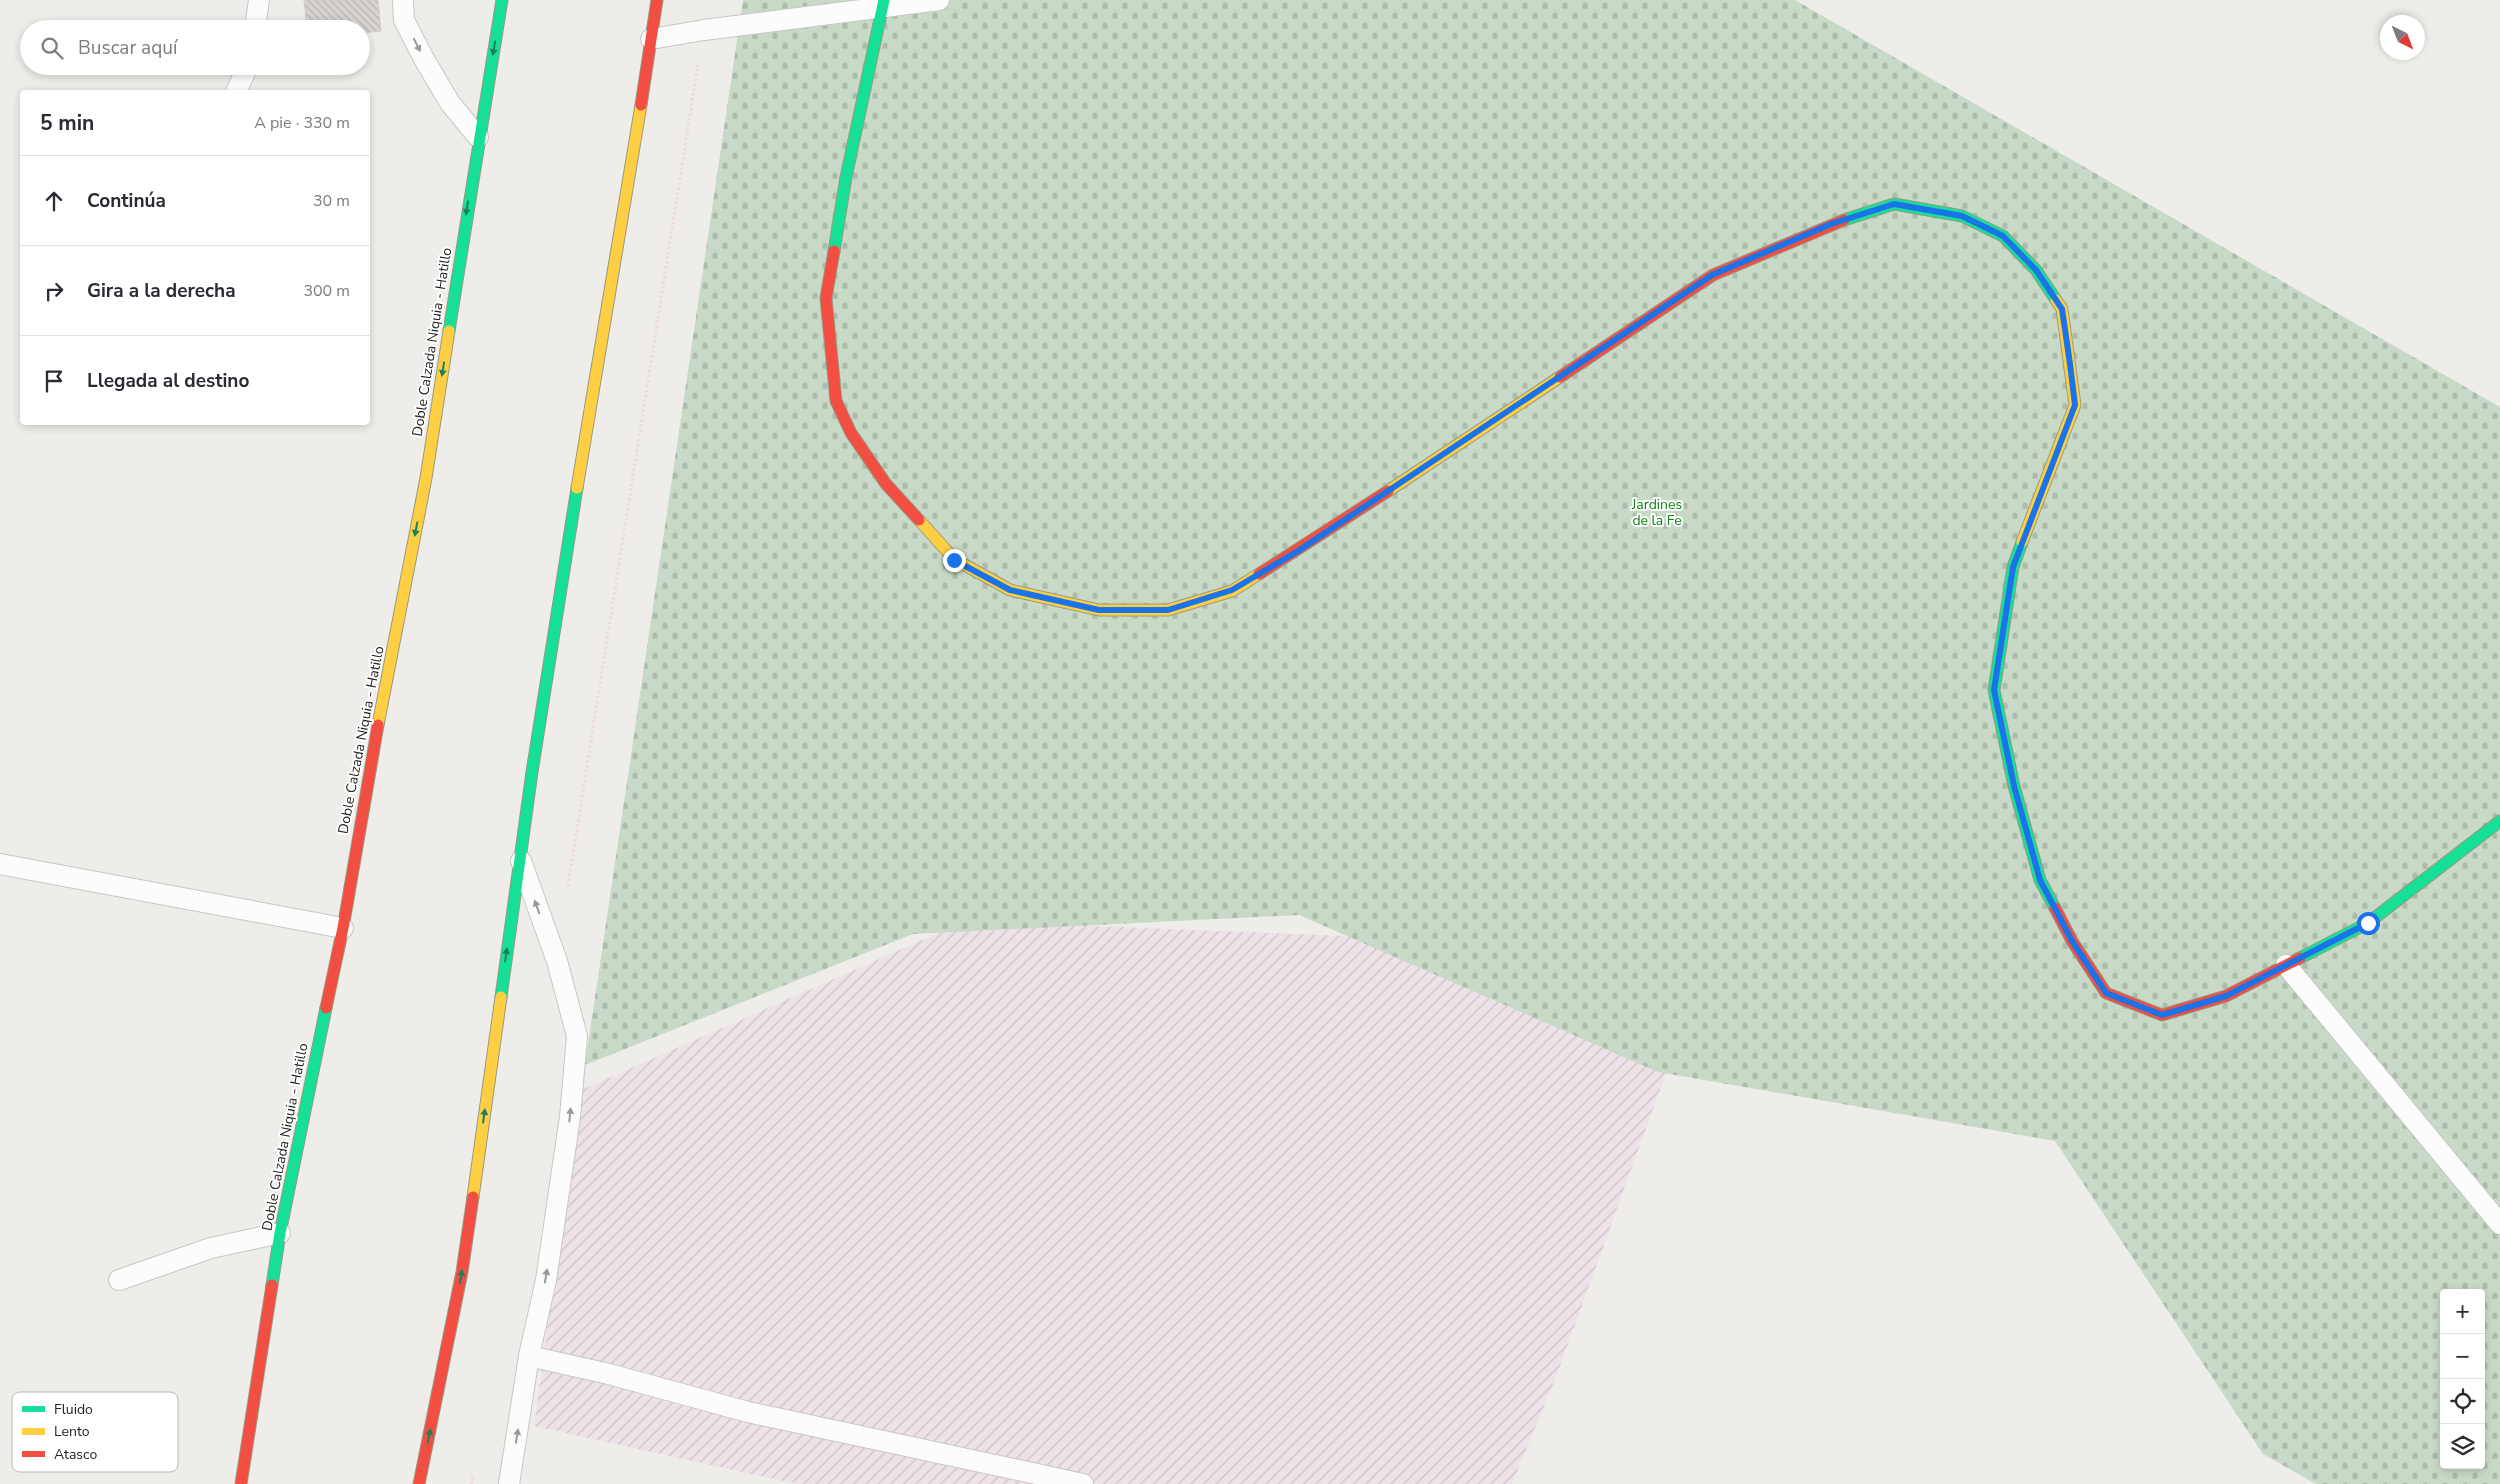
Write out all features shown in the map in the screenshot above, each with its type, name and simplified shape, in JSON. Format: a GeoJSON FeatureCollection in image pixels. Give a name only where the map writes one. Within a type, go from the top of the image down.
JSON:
{"type":"FeatureCollection","features":[{"type":"Feature","properties":{"kind":"main road","name":"Doble Calzada Niquia - Hatillo"},"geometry":{"type":"LineString","coordinates":[[241,1484],[280,1233],[343,928],[363,805],[426,478],[478,137],[502,0]]}},
{"type":"Feature","properties":{"kind":"main road"},"geometry":{"type":"LineString","coordinates":[[419,1484],[462,1272],[520,858],[578,481],[657,0]]}},
{"type":"Feature","properties":{"kind":"main road"},"geometry":{"type":"LineString","coordinates":[[883,3],[846,176],[826,298],[836,401],[851,434],[886,484],[954,560],[1010,590],[1099,610],[1168,610],[1232,590],[1298,551],[1712,275],[1831,224],[1894,204],[1962,216],[2003,236],[2036,270],[2062,309],[2075,405],[2013,567],[1994,690],[2014,786],[2040,880],[2072,941],[2106,993],[2162,1015],[2226,996],[2368,923],[2500,820]]}},
{"type":"Feature","properties":{"kind":"lane"},"geometry":{"type":"LineString","coordinates":[[256,20],[259,0]]}},
{"type":"Feature","properties":{"kind":"lane"},"geometry":{"type":"LineString","coordinates":[[403,0],[404,20],[424,59],[450,103],[478,137]]}},
{"type":"Feature","properties":{"kind":"lane"},"geometry":{"type":"LineString","coordinates":[[651,39],[883,3],[939,0]]}},
{"type":"Feature","properties":{"kind":"lane"},"geometry":{"type":"LineString","coordinates":[[237,90],[244,75]]}},
{"type":"Feature","properties":{"kind":"lane"},"geometry":{"type":"LineString","coordinates":[[509,1484],[529,1356],[546,1280],[570,1118],[577,1036],[557,961],[520,858]]}},
{"type":"Feature","properties":{"kind":"lane"},"geometry":{"type":"LineString","coordinates":[[0,864],[343,928]]}},
{"type":"Feature","properties":{"kind":"lane"},"geometry":{"type":"LineString","coordinates":[[2286,965],[2500,1224]]}},
{"type":"Feature","properties":{"kind":"lane"},"geometry":{"type":"LineString","coordinates":[[119,1280],[211,1248],[280,1233]]}},
{"type":"Feature","properties":{"kind":"lane"},"geometry":{"type":"LineString","coordinates":[[529,1356],[609,1374],[748,1412],[1083,1484]]}},
{"type":"Feature","properties":{"kind":"path"},"geometry":{"type":"LineString","coordinates":[[568,892],[704,30]]}},
{"type":"Feature","properties":{"kind":"path"},"geometry":{"type":"LineString","coordinates":[[471,1484],[473,1474]]}},
{"type":"Feature","properties":{"kind":"shaded area"},"geometry":{"type":"Polygon","coordinates":[[[966,921],[1452,940],[1686,1018],[1558,1372],[1512,1484],[797,1484],[534,1426],[579,1091],[966,921]]]}},
{"type":"Feature","properties":{"kind":"green space","name":"Jardines de la Fe"},"geometry":{"type":"Polygon","coordinates":[[[743,0],[1795,0],[2500,407],[2500,1484],[2316,1484],[2263,1454],[2055,1141],[1658,1072],[1299,915],[913,934],[585,1065],[743,0]]]}},
{"type":"Feature","properties":{"kind":"building"},"geometry":{"type":"Polygon","coordinates":[[[304,0],[378,0],[381,31],[370,32],[370,20],[306,20],[304,0]]]}},
{"type":"Feature","properties":{"kind":"traffic: fast"},"geometry":{"type":"LineString","coordinates":[[449,331],[502,0]]}},
{"type":"Feature","properties":{"kind":"traffic: fast"},"geometry":{"type":"LineString","coordinates":[[834,251],[846,177],[884,0]]}},
{"type":"Feature","properties":{"kind":"traffic: fast"},"geometry":{"type":"LineString","coordinates":[[1844,220],[1894,204],[1962,216],[2003,236],[2036,270],[2056,300]]}},
{"type":"Feature","properties":{"kind":"traffic: fast"},"geometry":{"type":"LineString","coordinates":[[501,997],[532,772],[577,488]]}},
{"type":"Feature","properties":{"kind":"traffic: fast"},"geometry":{"type":"LineString","coordinates":[[2022,542],[2013,567],[1994,690],[2014,786],[2040,880],[2055,908]]}},
{"type":"Feature","properties":{"kind":"traffic: fast"},"geometry":{"type":"LineString","coordinates":[[2300,958],[2368,923],[2500,821]]}},
{"type":"Feature","properties":{"kind":"traffic: fast"},"geometry":{"type":"LineString","coordinates":[[272,1285],[280,1233],[326,1008]]}},
{"type":"Feature","properties":{"kind":"traffic: slow"},"geometry":{"type":"LineString","coordinates":[[577,488],[641,105]]}},
{"type":"Feature","properties":{"kind":"traffic: slow"},"geometry":{"type":"LineString","coordinates":[[2022,542],[2075,405],[2062,309],[2056,300]]}},
{"type":"Feature","properties":{"kind":"traffic: slow"},"geometry":{"type":"LineString","coordinates":[[378,725],[426,478],[449,331]]}},
{"type":"Feature","properties":{"kind":"traffic: slow"},"geometry":{"type":"LineString","coordinates":[[1388,491],[1560,377]]}},
{"type":"Feature","properties":{"kind":"traffic: slow"},"geometry":{"type":"LineString","coordinates":[[919,520],[954,559],[1010,590],[1099,610],[1168,610],[1232,591],[1259,574]]}},
{"type":"Feature","properties":{"kind":"traffic: slow"},"geometry":{"type":"LineString","coordinates":[[473,1197],[501,997]]}},
{"type":"Feature","properties":{"kind":"traffic: jam"},"geometry":{"type":"LineString","coordinates":[[641,105],[657,0]]}},
{"type":"Feature","properties":{"kind":"traffic: jam"},"geometry":{"type":"LineString","coordinates":[[1560,377],[1713,275],[1844,220]]}},
{"type":"Feature","properties":{"kind":"traffic: jam"},"geometry":{"type":"LineString","coordinates":[[834,251],[826,298],[836,401],[851,433],[886,484],[919,520]]}},
{"type":"Feature","properties":{"kind":"traffic: jam"},"geometry":{"type":"LineString","coordinates":[[1259,574],[1388,491]]}},
{"type":"Feature","properties":{"kind":"traffic: jam"},"geometry":{"type":"LineString","coordinates":[[326,1008],[343,928],[378,725]]}},
{"type":"Feature","properties":{"kind":"traffic: jam"},"geometry":{"type":"LineString","coordinates":[[2055,908],[2072,941],[2106,993],[2162,1015],[2226,996],[2300,958]]}},
{"type":"Feature","properties":{"kind":"traffic: jam"},"geometry":{"type":"LineString","coordinates":[[419,1484],[462,1272],[473,1197]]}},
{"type":"Feature","properties":{"kind":"traffic: jam"},"geometry":{"type":"LineString","coordinates":[[241,1484],[272,1285]]}},
{"type":"Feature","properties":{"kind":"route"},"geometry":{"type":"LineString","coordinates":[[954,560],[1010,590],[1099,610],[1168,610],[1232,590],[1298,551],[1712,275],[1831,224],[1894,204],[1962,216],[2003,236],[2036,270],[2062,309],[2075,405],[2013,567],[1994,690],[2014,786],[2040,880],[2072,941],[2106,993],[2162,1015],[2226,996],[2368,923]]}}]}
